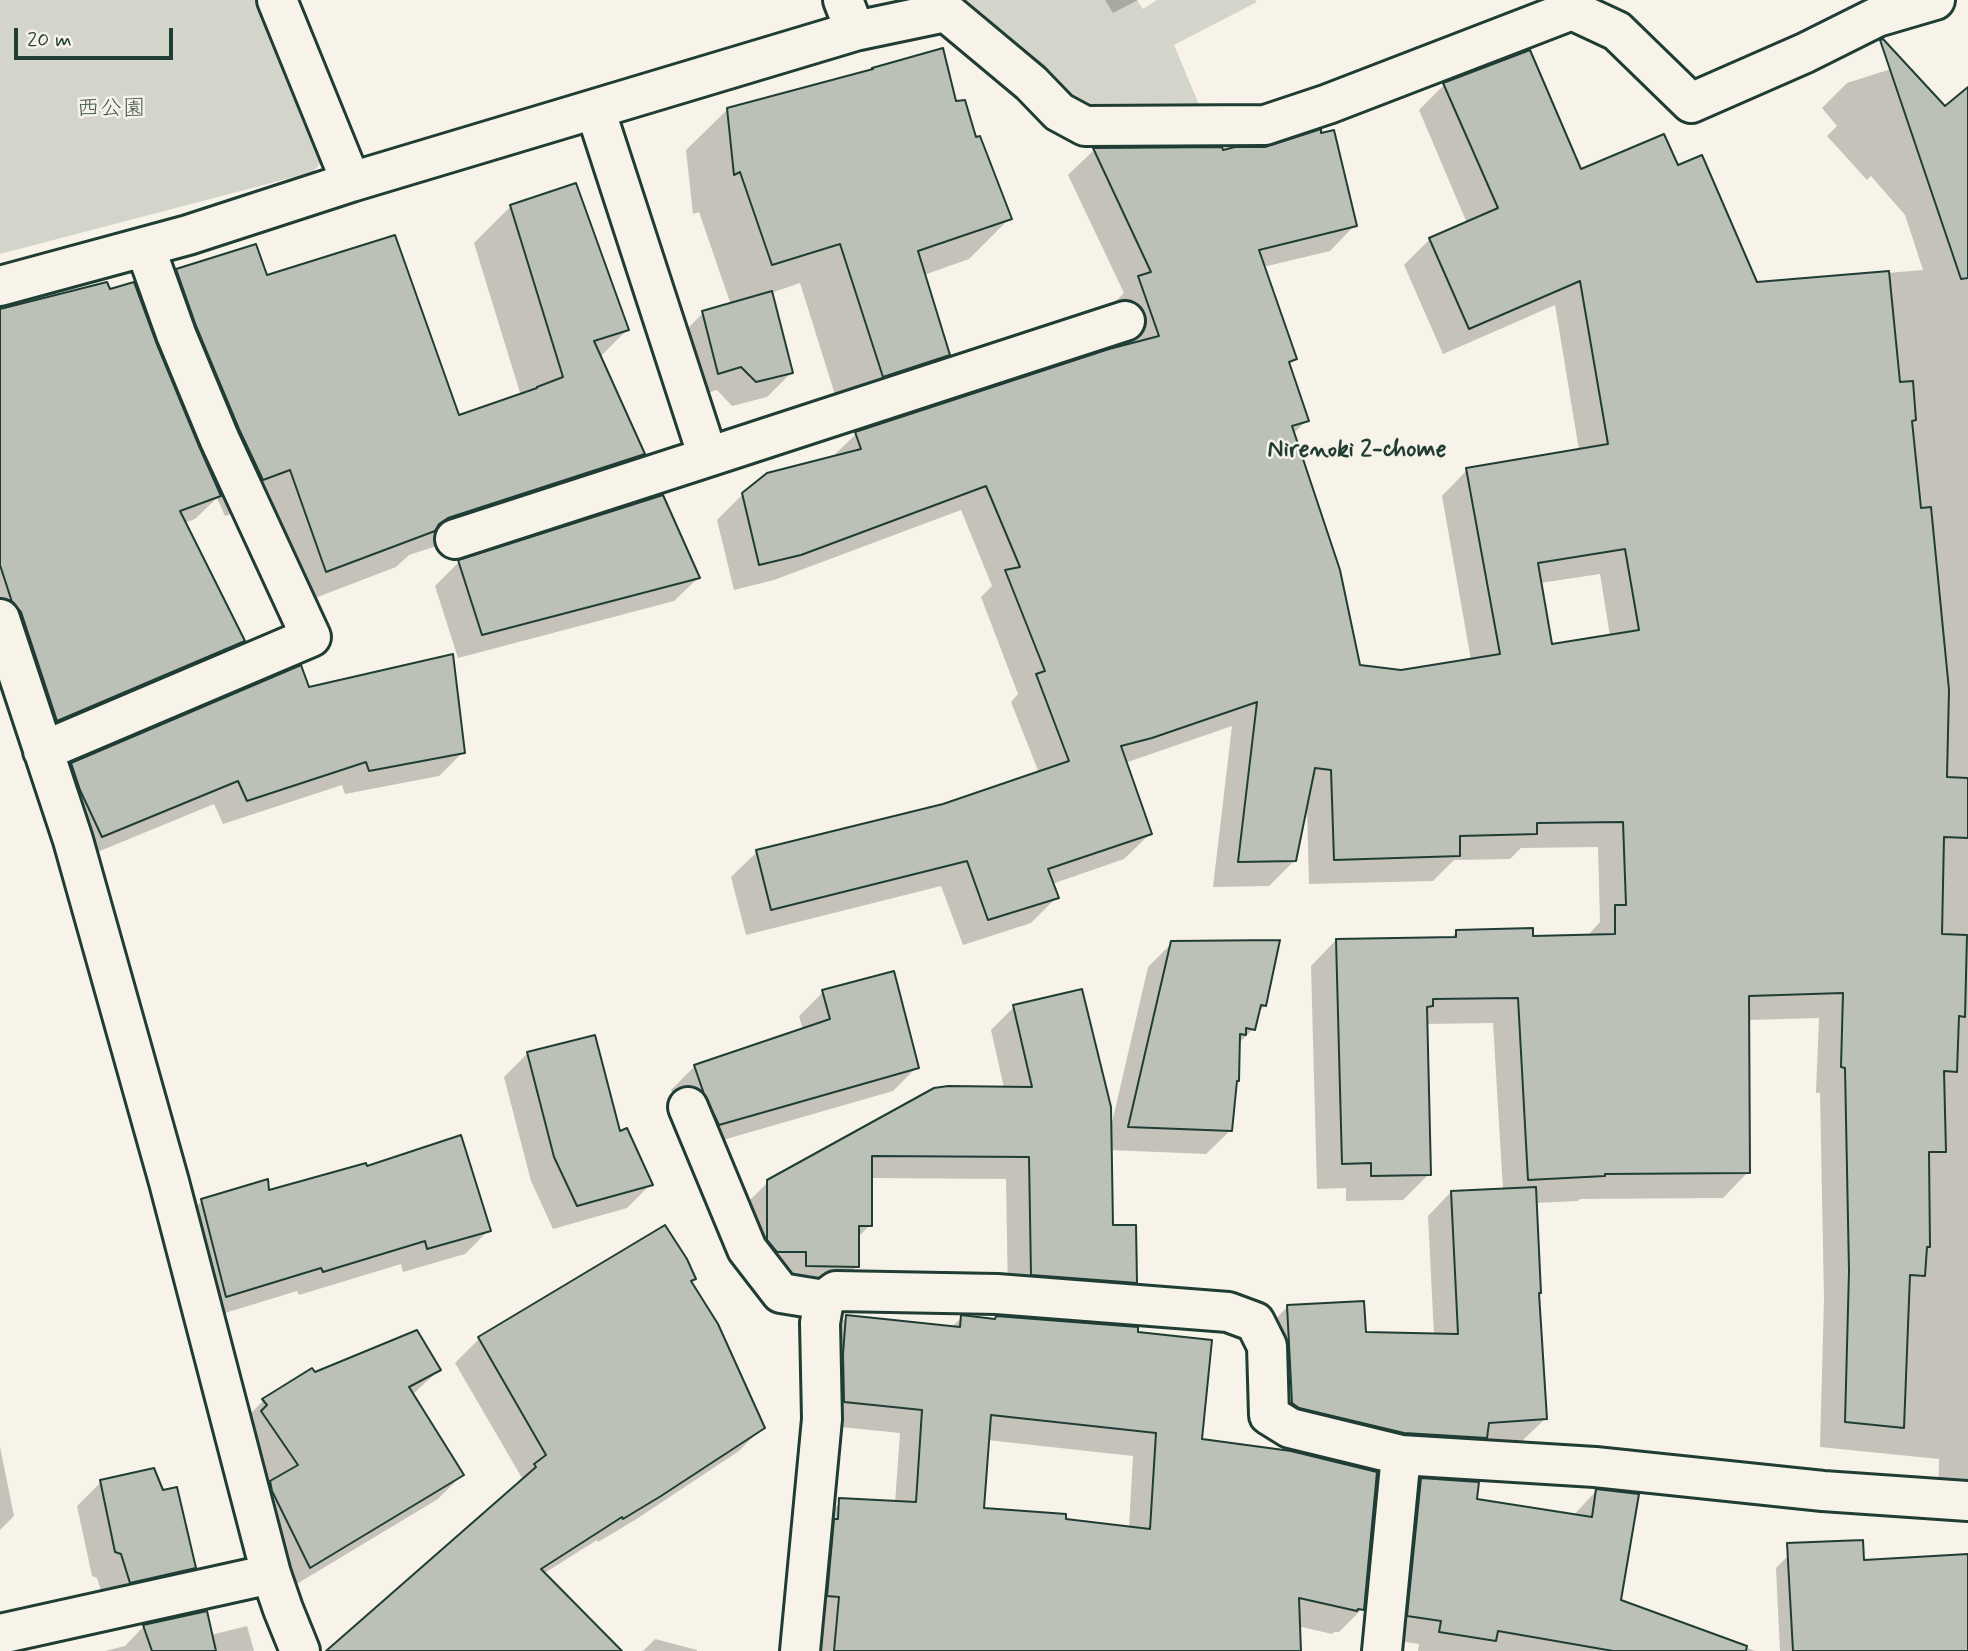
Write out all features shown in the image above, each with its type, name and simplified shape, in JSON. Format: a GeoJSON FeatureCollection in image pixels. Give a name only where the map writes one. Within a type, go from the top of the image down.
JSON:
{"type":"FeatureCollection","features":[{"type":"Feature","properties":{"kind":"street"},"geometry":{"type":"LineString","coordinates":[[277,0],[351,182]]}},
{"type":"Feature","properties":{"kind":"street"},"geometry":{"type":"LineString","coordinates":[[0,286],[188,235],[351,182],[594,109],[849,16],[948,6],[1059,112],[1086,126],[1265,125],[1328,104],[1572,10],[1617,31],[1691,103],[1805,53],[1877,17],[1934,0]]}},
{"type":"Feature","properties":{"kind":"street"},"geometry":{"type":"LineString","coordinates":[[594,109],[708,457]]}},
{"type":"Feature","properties":{"kind":"street"},"geometry":{"type":"LineString","coordinates":[[43,751],[311,637],[219,438],[176,334],[145,247]]}},
{"type":"Feature","properties":{"kind":"street"},"geometry":{"type":"LineString","coordinates":[[455,539],[1125,321]]}},
{"type":"Feature","properties":{"kind":"street"},"geometry":{"type":"LineString","coordinates":[[0,619],[73,840],[169,1182],[271,1574],[300,1651]]}},
{"type":"Feature","properties":{"kind":"street"},"geometry":{"type":"LineString","coordinates":[[688,1107],[747,1249],[781,1293],[824,1300]]}},
{"type":"Feature","properties":{"kind":"street"},"geometry":{"type":"LineString","coordinates":[[800,1651],[822,1419],[820,1323],[824,1300],[836,1291],[997,1294],[1228,1312],[1255,1322],[1267,1346],[1269,1415],[1290,1428],[1401,1455],[1595,1467],[1823,1491],[1968,1501]]}},
{"type":"Feature","properties":{"kind":"street"},"geometry":{"type":"LineString","coordinates":[[1382,1651],[1401,1455]]}},
{"type":"Feature","properties":{"kind":"street"},"geometry":{"type":"LineString","coordinates":[[0,1634],[271,1574]]}},
{"type":"Feature","properties":{"kind":"green space","name":"西公園"},"geometry":{"type":"Polygon","coordinates":[[[0,0],[266,0],[327,155],[313,172],[0,254],[0,0]]]}},
{"type":"Feature","properties":{"kind":"green space"},"geometry":{"type":"Polygon","coordinates":[[[955,0],[1137,0],[1143,9],[1157,0],[1257,2],[1174,45],[1200,107],[1093,118],[1068,103],[1007,35],[955,0]]]}},
{"type":"Feature","properties":{"kind":"building"},"geometry":{"type":"Polygon","coordinates":[[[1883,39],[1945,106],[1968,87],[1968,278],[1961,279],[1880,40],[1883,39]]]}},
{"type":"Feature","properties":{"kind":"building"},"geometry":{"type":"Polygon","coordinates":[[[943,48],[956,101],[965,100],[976,137],[980,136],[1012,219],[918,251],[950,355],[883,377],[840,244],[772,265],[740,172],[734,175],[727,108],[943,48]]]}},
{"type":"Feature","properties":{"kind":"building"},"geometry":{"type":"Polygon","coordinates":[[[1530,50],[1581,169],[1664,134],[1678,165],[1702,155],[1757,282],[1889,271],[1900,382],[1913,381],[1916,420],[1912,421],[1921,508],[1931,507],[1949,690],[1947,777],[1968,778],[1968,838],[1944,837],[1942,934],[1967,935],[1965,1017],[1959,1016],[1957,1072],[1944,1071],[1946,1152],[1929,1152],[1930,1247],[1927,1247],[1925,1276],[1910,1275],[1904,1428],[1845,1422],[1849,1271],[1845,1068],[1841,1067],[1843,993],[1749,996],[1750,1173],[1605,1174],[1528,1180],[1518,998],[1433,999],[1433,1006],[1427,1007],[1431,1175],[1371,1176],[1371,1163],[1342,1164],[1336,939],[1456,937],[1456,930],[1533,928],[1533,936],[1615,934],[1615,905],[1626,905],[1623,822],[1537,823],[1537,834],[1460,836],[1460,856],[1334,860],[1331,770],[1315,768],[1296,861],[1238,862],[1257,702],[1121,746],[1152,834],[1048,869],[1059,898],[988,920],[967,861],[771,910],[756,850],[943,804],[1069,761],[1036,674],[1045,671],[1005,570],[1020,567],[986,486],[801,555],[759,565],[742,493],[767,473],[861,449],[855,432],[1109,349],[1159,336],[1138,276],[1151,272],[1093,148],[1222,147],[1223,150],[1235,147],[1265,147],[1321,129],[1321,133],[1334,130],[1357,226],[1259,250],[1297,359],[1289,362],[1309,421],[1292,426],[1340,570],[1360,665],[1401,670],[1500,654],[1466,468],[1608,444],[1580,281],[1469,329],[1429,238],[1498,208],[1443,83],[1530,50]],[[1625,549],[1538,563],[1552,644],[1639,630],[1625,549]]]}},
{"type":"Feature","properties":{"kind":"building"},"geometry":{"type":"Polygon","coordinates":[[[576,183],[629,330],[594,341],[645,454],[448,518],[439,524],[435,531],[326,572],[290,470],[263,480],[196,326],[176,269],[256,244],[267,275],[395,235],[459,415],[563,377],[510,205],[576,183]]]}},
{"type":"Feature","properties":{"kind":"building"},"geometry":{"type":"Polygon","coordinates":[[[107,282],[110,289],[134,282],[156,342],[221,496],[180,511],[245,641],[57,721],[21,612],[12,602],[0,565],[0,309],[107,282]]]}},
{"type":"Feature","properties":{"kind":"building"},"geometry":{"type":"Polygon","coordinates":[[[772,291],[793,373],[756,382],[741,367],[718,374],[702,311],[772,291]]]}},
{"type":"Feature","properties":{"kind":"building"},"geometry":{"type":"Polygon","coordinates":[[[663,495],[700,578],[482,635],[458,560],[663,495]]]}},
{"type":"Feature","properties":{"kind":"building"},"geometry":{"type":"Polygon","coordinates":[[[453,654],[465,753],[369,771],[366,762],[247,801],[238,781],[102,837],[80,790],[71,763],[301,665],[309,687],[453,654]]]}},
{"type":"Feature","properties":{"kind":"building"},"geometry":{"type":"Polygon","coordinates":[[[1280,940],[1266,1006],[1261,1005],[1255,1030],[1246,1028],[1246,1035],[1240,1034],[1239,1081],[1232,1131],[1128,1127],[1171,941],[1280,940]]]}},
{"type":"Feature","properties":{"kind":"building"},"geometry":{"type":"Polygon","coordinates":[[[894,971],[919,1068],[719,1125],[694,1065],[830,1019],[822,990],[894,971]]]}},
{"type":"Feature","properties":{"kind":"building"},"geometry":{"type":"Polygon","coordinates":[[[1082,989],[1111,1107],[1113,1225],[1136,1225],[1137,1283],[1031,1275],[1029,1157],[872,1156],[872,1226],[859,1226],[859,1267],[806,1266],[806,1252],[777,1252],[767,1240],[767,1180],[934,1088],[1032,1087],[1013,1005],[1082,989]]]}},
{"type":"Feature","properties":{"kind":"building"},"geometry":{"type":"Polygon","coordinates":[[[595,1035],[620,1131],[627,1128],[653,1185],[577,1206],[554,1157],[527,1052],[595,1035]]]}},
{"type":"Feature","properties":{"kind":"building"},"geometry":{"type":"Polygon","coordinates":[[[461,1135],[491,1231],[427,1249],[425,1241],[323,1272],[321,1268],[226,1297],[201,1199],[268,1179],[269,1190],[366,1163],[367,1166],[461,1135]]]}},
{"type":"Feature","properties":{"kind":"building"},"geometry":{"type":"Polygon","coordinates":[[[1536,1187],[1547,1419],[1489,1423],[1487,1438],[1404,1433],[1299,1408],[1292,1403],[1287,1305],[1364,1301],[1366,1332],[1458,1334],[1451,1191],[1536,1187]]]}},
{"type":"Feature","properties":{"kind":"building"},"geometry":{"type":"Polygon","coordinates":[[[665,1225],[687,1259],[696,1279],[691,1281],[718,1324],[765,1428],[661,1496],[623,1519],[622,1517],[541,1569],[622,1651],[326,1651],[536,1467],[534,1464],[546,1455],[478,1337],[665,1225]]]}},
{"type":"Feature","properties":{"kind":"building"},"geometry":{"type":"Polygon","coordinates":[[[846,1315],[960,1327],[961,1315],[995,1319],[996,1316],[1138,1327],[1138,1332],[1212,1340],[1202,1439],[1291,1451],[1377,1472],[1364,1610],[1357,1611],[1299,1598],[1301,1651],[834,1651],[839,1597],[827,1596],[834,1519],[838,1519],[839,1498],[916,1502],[922,1410],[844,1402],[843,1354],[846,1315]],[[991,1415],[984,1508],[1066,1514],[1066,1519],[1150,1529],[1156,1433],[991,1415]]]}},
{"type":"Feature","properties":{"kind":"building"},"geometry":{"type":"Polygon","coordinates":[[[417,1330],[441,1370],[409,1387],[464,1475],[310,1568],[272,1491],[270,1481],[298,1465],[261,1411],[267,1405],[262,1399],[312,1368],[315,1372],[417,1330]]]}},
{"type":"Feature","properties":{"kind":"building"},"geometry":{"type":"Polygon","coordinates":[[[154,1468],[163,1490],[177,1487],[196,1568],[130,1583],[121,1554],[115,1552],[100,1480],[154,1468]]]}},
{"type":"Feature","properties":{"kind":"building"},"geometry":{"type":"Polygon","coordinates":[[[1421,1478],[1479,1482],[1477,1499],[1592,1517],[1596,1489],[1639,1494],[1621,1600],[1747,1646],[1746,1651],[1613,1651],[1498,1631],[1496,1641],[1439,1632],[1441,1621],[1407,1616],[1421,1478]]]}},
{"type":"Feature","properties":{"kind":"building"},"geometry":{"type":"Polygon","coordinates":[[[1863,1540],[1864,1560],[1968,1554],[1968,1651],[1793,1651],[1787,1543],[1863,1540]]]}},
{"type":"Feature","properties":{"kind":"building"},"geometry":{"type":"Polygon","coordinates":[[[207,1611],[216,1651],[152,1651],[143,1625],[207,1611]]]}},
{"type":"Feature","properties":{"kind":"district","name":"Nirenoki 2-chome"},"geometry":{"type":"Point","coordinates":[1357,451]}}]}
